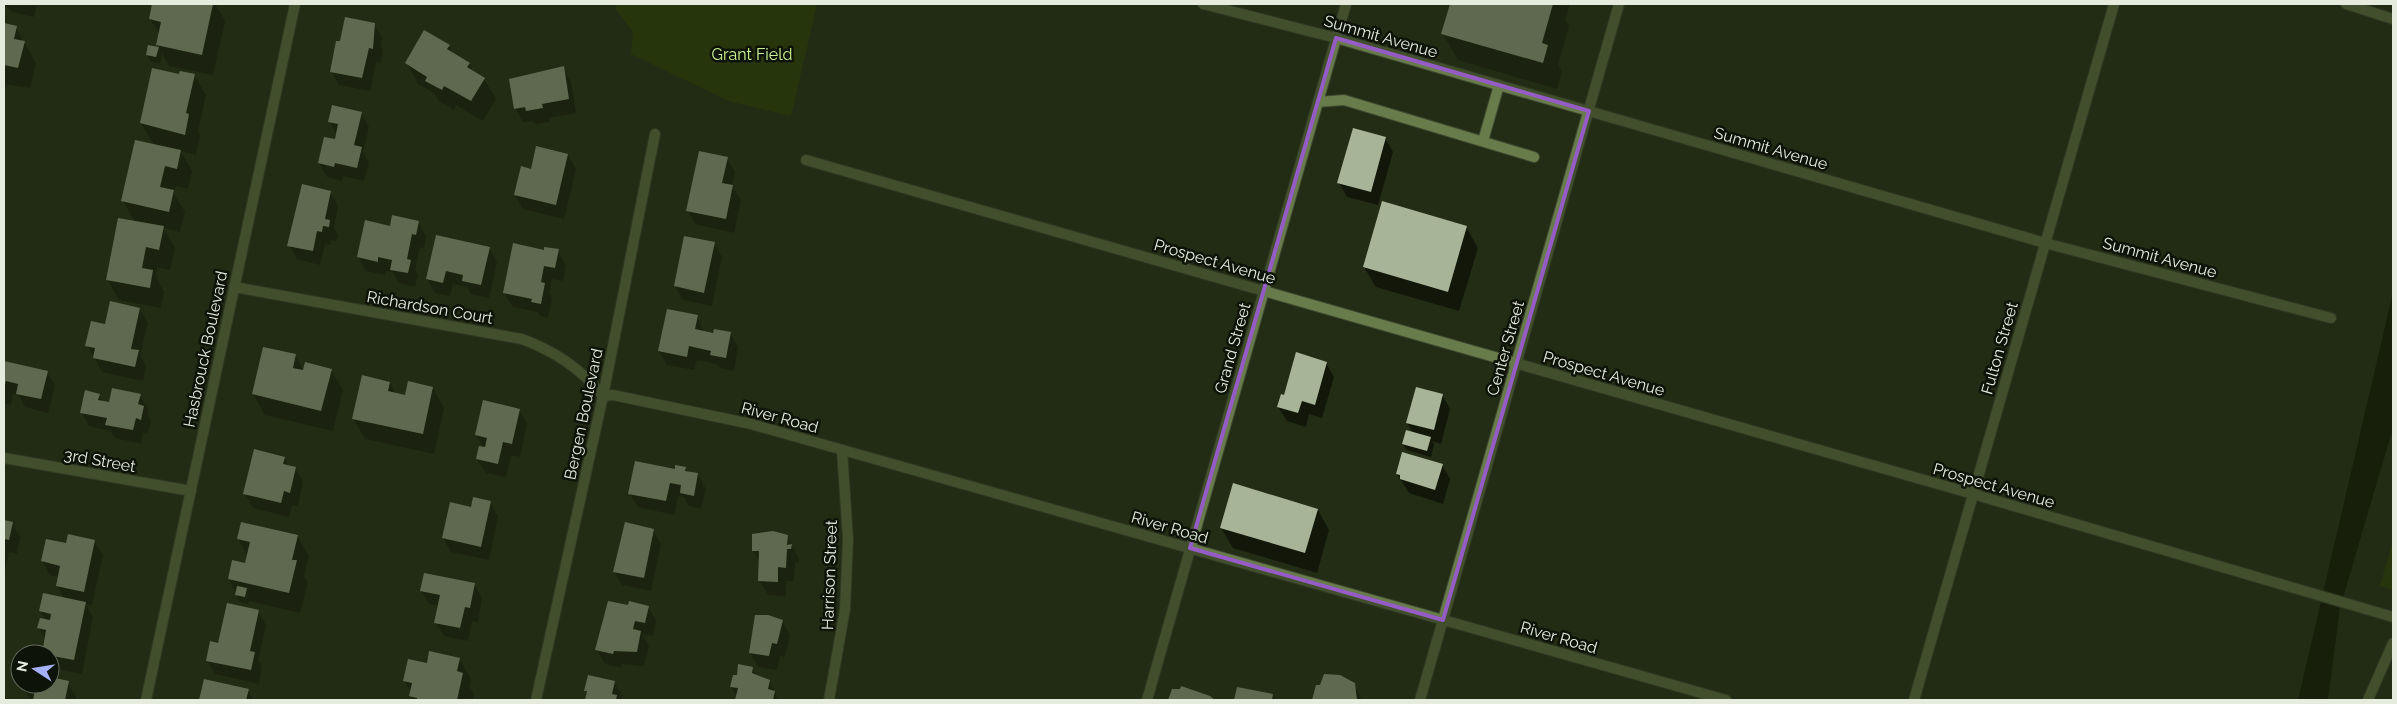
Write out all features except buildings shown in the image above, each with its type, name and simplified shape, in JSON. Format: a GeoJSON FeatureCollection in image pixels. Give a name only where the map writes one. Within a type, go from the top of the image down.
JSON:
{"type":"FeatureCollection","features":[{"type":"Feature","properties":{"kind":"street","name":"Hasbrouck Boulevard"},"geometry":{"type":"LineString","coordinates":[[146,700],[295,4]]}},
{"type":"Feature","properties":{"kind":"street","name":"Summit Avenue"},"geometry":{"type":"LineString","coordinates":[[1203,4],[1336,38],[2045,243],[2331,318]]}},
{"type":"Feature","properties":{"kind":"street","name":"Grand Street"},"geometry":{"type":"LineString","coordinates":[[1147,700],[1346,4]]}},
{"type":"Feature","properties":{"kind":"street","name":"Center Street"},"geometry":{"type":"LineString","coordinates":[[1420,700],[1619,4]]}},
{"type":"Feature","properties":{"kind":"street","name":"Fulton Street"},"geometry":{"type":"LineString","coordinates":[[1914,700],[2114,4]]}},
{"type":"Feature","properties":{"kind":"street"},"geometry":{"type":"LineString","coordinates":[[2346,4],[2393,19]]}},
{"type":"Feature","properties":{"kind":"street"},"geometry":{"type":"LineString","coordinates":[[1483,141],[1499,85]]}},
{"type":"Feature","properties":{"kind":"street"},"geometry":{"type":"LineString","coordinates":[[1318,102],[1344,100],[1534,157]]}},
{"type":"Feature","properties":{"kind":"street","name":"Bergen Boulevard"},"geometry":{"type":"LineString","coordinates":[[536,700],[602,396],[655,134]]}},
{"type":"Feature","properties":{"kind":"street","name":"Prospect Avenue"},"geometry":{"type":"LineString","coordinates":[[806,160],[1973,494],[2302,592],[2393,617]]}},
{"type":"Feature","properties":{"kind":"street","name":"Richardson Court"},"geometry":{"type":"LineString","coordinates":[[234,287],[522,339],[548,349],[570,362],[591,382],[602,396]]}},
{"type":"Feature","properties":{"kind":"street","name":"River Road"},"geometry":{"type":"LineString","coordinates":[[602,396],[613,395],[751,424],[1726,700]]}},
{"type":"Feature","properties":{"kind":"street","name":"Harrison Street"},"geometry":{"type":"LineString","coordinates":[[829,700],[845,609],[848,539],[842,450]]}},
{"type":"Feature","properties":{"kind":"street","name":"3rd Street"},"geometry":{"type":"LineString","coordinates":[[4,458],[191,491]]}},
{"type":"Feature","properties":{"kind":"street"},"geometry":{"type":"LineString","coordinates":[[2368,700],[2393,644]]}},
{"type":"Feature","properties":{"kind":"highlighted area"},"geometry":{"type":"Polygon","coordinates":[[[1336,38],[1589,111],[1443,620],[1190,548],[1336,38]]]}},
{"type":"Feature","properties":{"kind":"green space","name":"Grant Field"},"geometry":{"type":"Polygon","coordinates":[[[616,4],[817,4],[791,116],[729,101],[631,54],[633,32],[615,8],[616,4]]]}},
{"type":"Feature","properties":{"kind":"green space"},"geometry":{"type":"Polygon","coordinates":[[[2393,541],[2393,590],[2380,586],[2393,541]]]}},
{"type":"Feature","properties":{"kind":"shaded area"},"geometry":{"type":"Polygon","coordinates":[[[2393,292],[2393,428],[2340,608],[2328,700],[2298,700],[2393,292]]]}}]}
